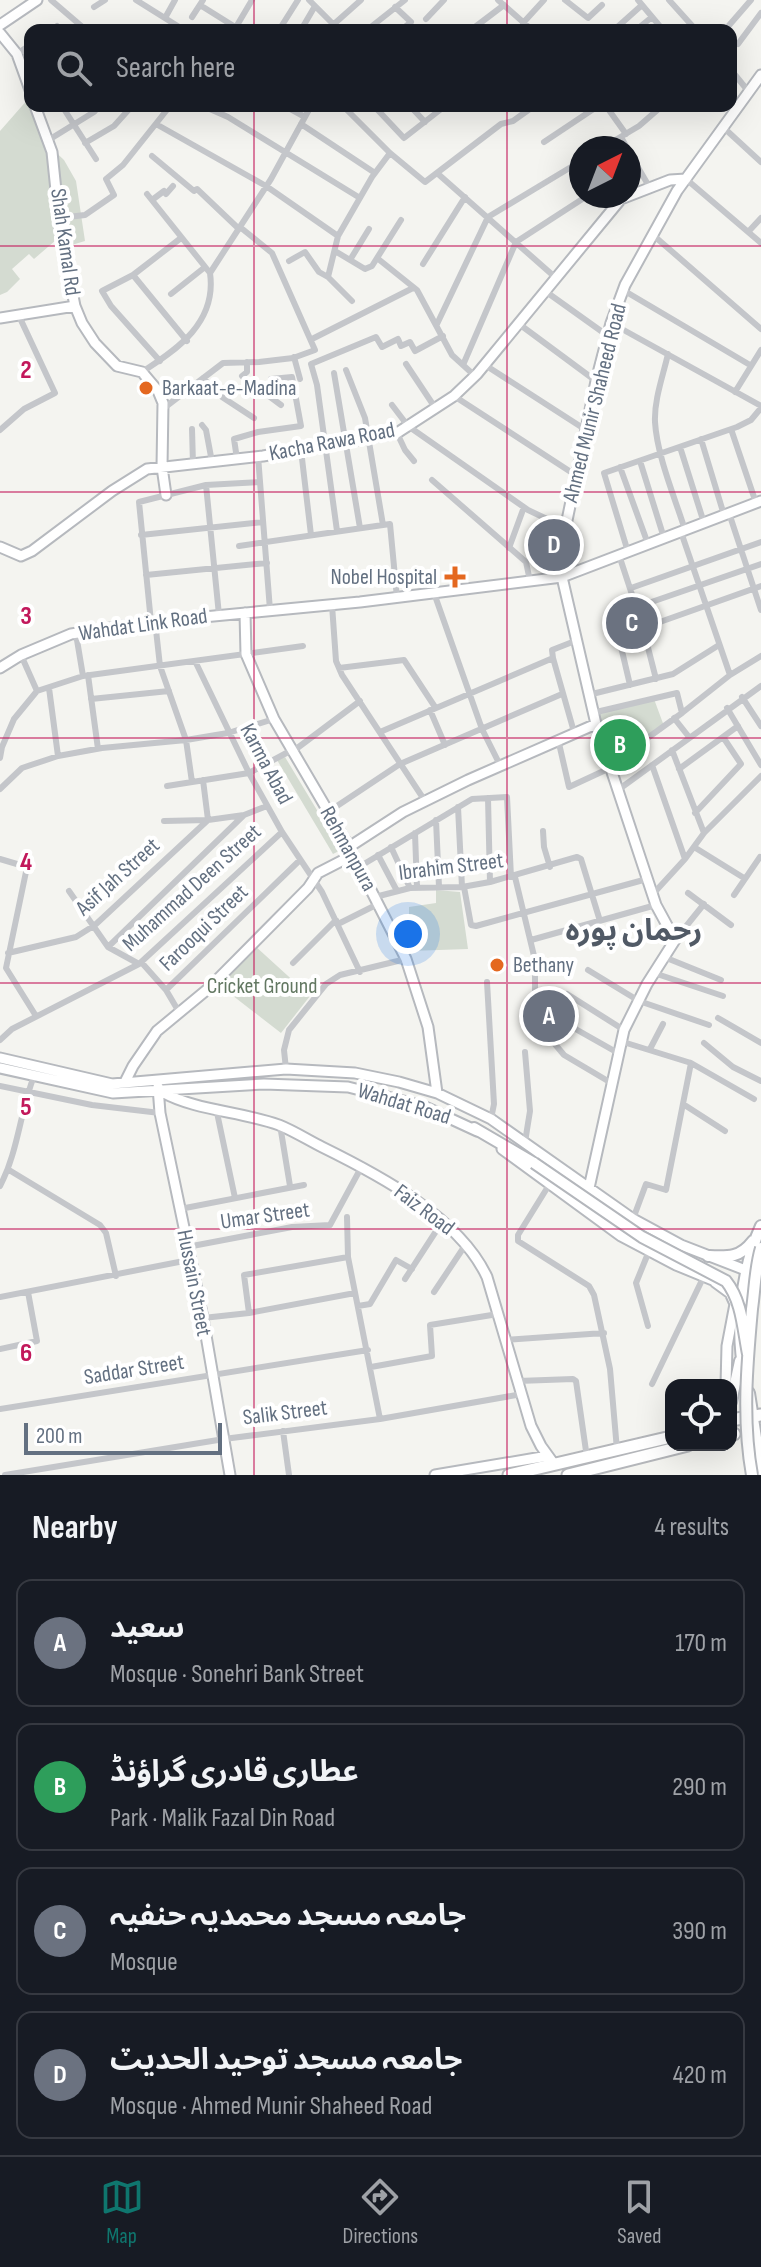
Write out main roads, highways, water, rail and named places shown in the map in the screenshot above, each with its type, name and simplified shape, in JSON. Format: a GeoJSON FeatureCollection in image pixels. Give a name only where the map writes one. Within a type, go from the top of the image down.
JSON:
{"type":"FeatureCollection","features":[{"type":"Feature","properties":{"kind":"highway"},"geometry":{"type":"LineString","coordinates":[[737,1419],[758,1415]]}},
{"type":"Feature","properties":{"kind":"highway"},"geometry":{"type":"LineString","coordinates":[[509,1475],[551,1460],[587,1458],[665,1438]]}},
{"type":"Feature","properties":{"kind":"highway"},"geometry":{"type":"LineString","coordinates":[[568,1475],[665,1451]]}},
{"type":"Feature","properties":{"kind":"main road"},"geometry":{"type":"LineString","coordinates":[[474,1128],[534,1163],[625,1227],[726,1281],[738,1303],[744,1356],[758,1415],[761,1470]]}},
{"type":"Feature","properties":{"kind":"main road"},"geometry":{"type":"LineString","coordinates":[[752,1475],[746,1421],[744,1293],[759,1231]]}},
{"type":"Feature","properties":{"kind":"main road"},"geometry":{"type":"LineString","coordinates":[[708,1256],[742,1254],[759,1231]]}},
{"type":"Feature","properties":{"kind":"main road"},"geometry":{"type":"LineString","coordinates":[[737,1381],[744,1356],[755,1269],[761,1248]]}},
{"type":"Feature","properties":{"kind":"main road"},"geometry":{"type":"LineString","coordinates":[[735,1307],[744,1293]]}},
{"type":"Feature","properties":{"kind":"place","name":"Barkaat-e-Madina"},"geometry":{"type":"Point","coordinates":[146,388]}},
{"type":"Feature","properties":{"kind":"place","name":"جامعہ مسجد توحید الحدیٽ"},"geometry":{"type":"Point","coordinates":[554,545]}},
{"type":"Feature","properties":{"kind":"place","name":"Nobel Hospital"},"geometry":{"type":"Point","coordinates":[455,577]}},
{"type":"Feature","properties":{"kind":"place","name":"جامعہ مسجد محمدیہ حنفیہ"},"geometry":{"type":"Point","coordinates":[632,623]}},
{"type":"Feature","properties":{"kind":"place","name":"عطاری قادری گراؤنڈ"},"geometry":{"type":"Point","coordinates":[620,745]}},
{"type":"Feature","properties":{"kind":"place","name":"Bethany"},"geometry":{"type":"Point","coordinates":[497,965]}},
{"type":"Feature","properties":{"kind":"place","name":"سعید"},"geometry":{"type":"Point","coordinates":[549,1016]}},
{"type":"Feature","properties":{"kind":"district","name":"رحمان پورہ"},"geometry":{"type":"Point","coordinates":[634,931]}},
{"type":"Feature","properties":{"kind":"park label","name":"Cricket Ground"},"geometry":{"type":"Point","coordinates":[262,986]}}]}
